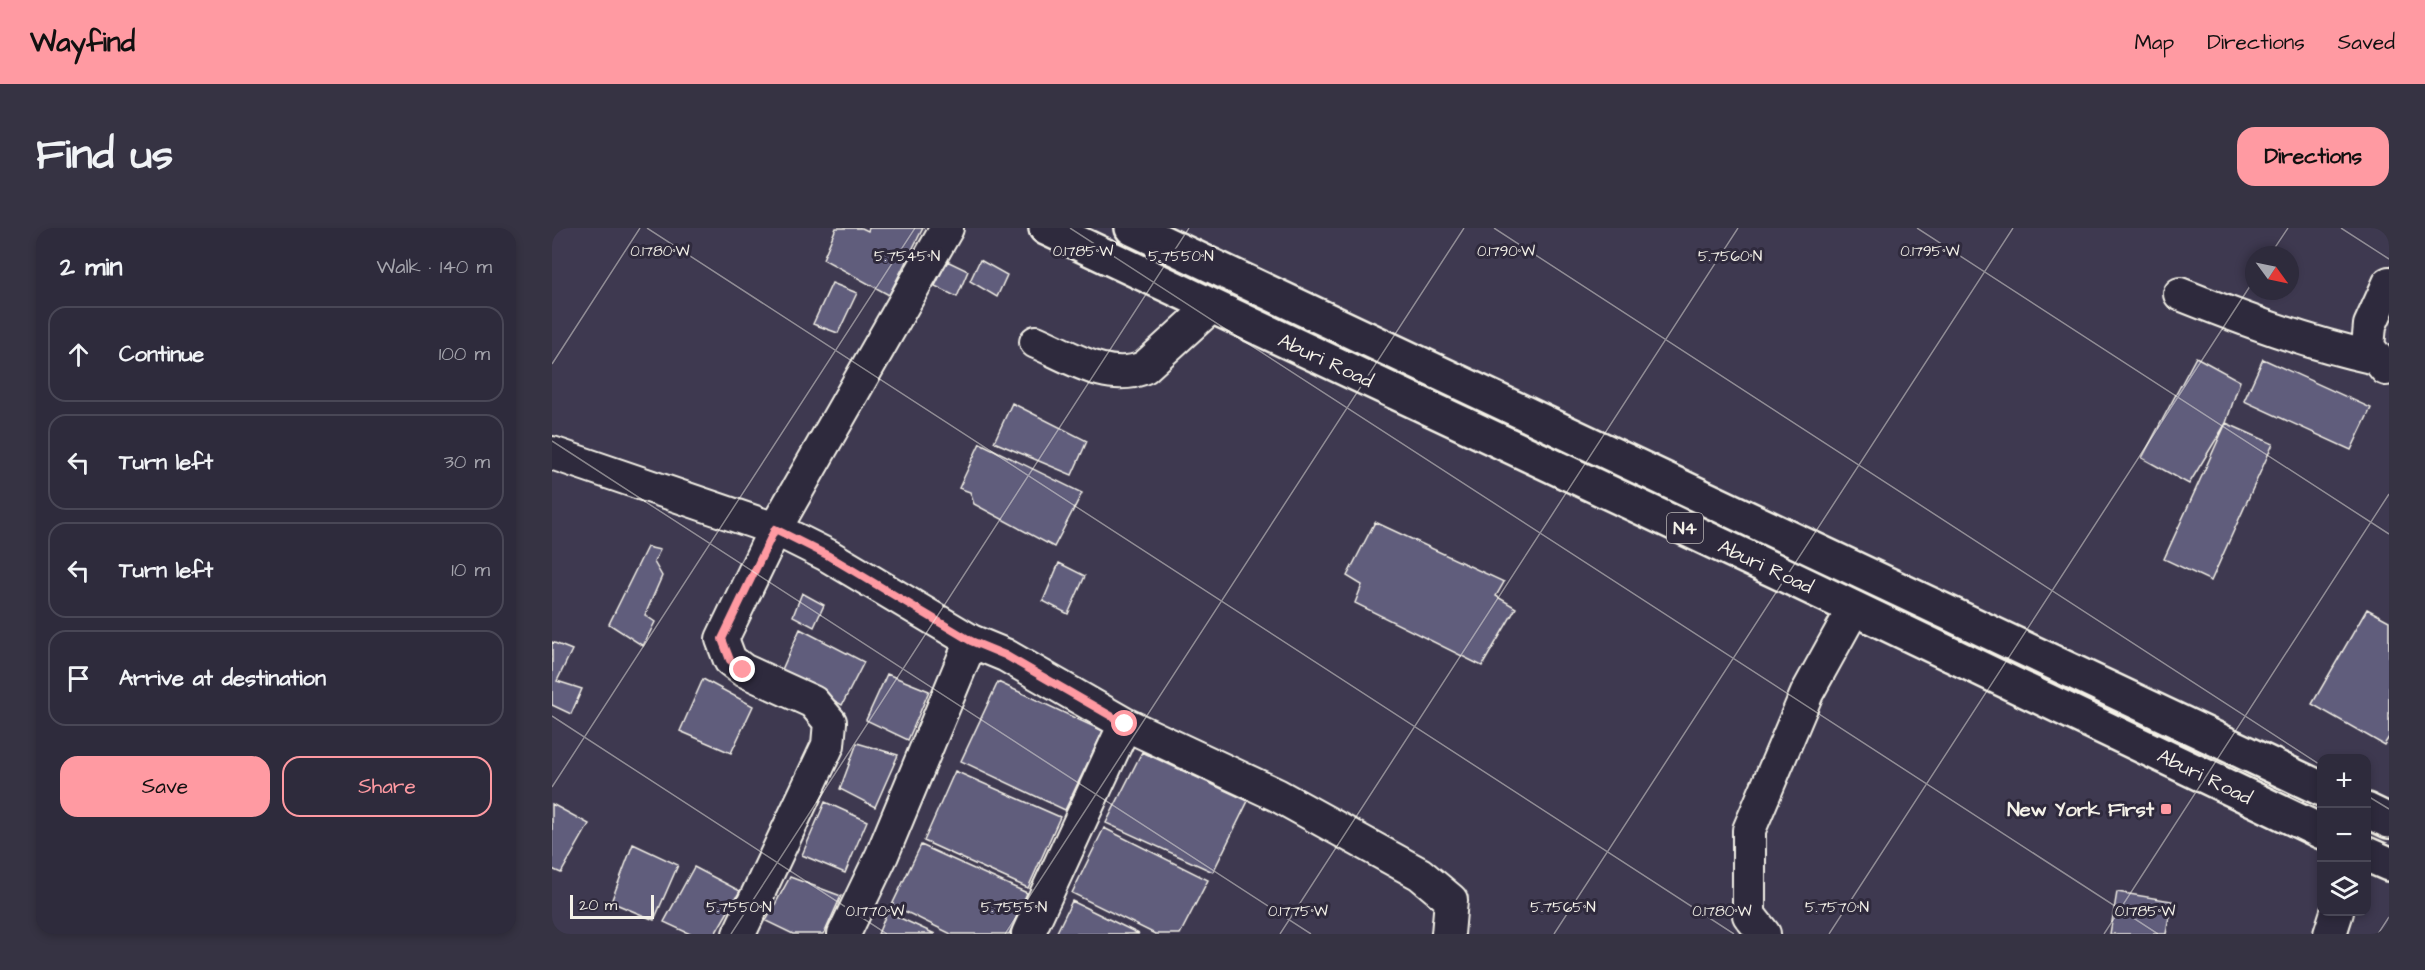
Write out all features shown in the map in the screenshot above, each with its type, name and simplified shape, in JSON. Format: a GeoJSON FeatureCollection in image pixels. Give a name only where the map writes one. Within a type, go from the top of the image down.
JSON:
{"type":"FeatureCollection","features":[{"type":"Feature","properties":{"kind":"highway","name":"Aburi Road"},"geometry":{"type":"LineString","coordinates":[[1046,228],[1854,608],[2317,830]]}},
{"type":"Feature","properties":{"kind":"highway","name":"Aburi Road"},"geometry":{"type":"LineString","coordinates":[[1132,228],[2317,787]]}},
{"type":"Feature","properties":{"kind":"highway"},"geometry":{"type":"LineString","coordinates":[[2371,812],[2389,821]]}},
{"type":"Feature","properties":{"kind":"highway"},"geometry":{"type":"LineString","coordinates":[[2371,856],[2389,864]]}},
{"type":"Feature","properties":{"kind":"street"},"geometry":{"type":"LineString","coordinates":[[739,934],[828,746],[830,722],[813,702],[743,670],[730,660],[722,639],[775,529],[947,228]]}},
{"type":"Feature","properties":{"kind":"street"},"geometry":{"type":"LineString","coordinates":[[2382,364],[2368,347],[2370,325],[2389,283]]}},
{"type":"Feature","properties":{"kind":"street"},"geometry":{"type":"LineString","coordinates":[[2180,294],[2271,330],[2382,364]]}},
{"type":"Feature","properties":{"kind":"street"},"geometry":{"type":"LineString","coordinates":[[1036,342],[1106,372],[1135,372],[1145,367],[1212,306]]}},
{"type":"Feature","properties":{"kind":"street"},"geometry":{"type":"LineString","coordinates":[[552,453],[775,529],[827,555],[971,641],[1005,655],[1125,724],[1277,795],[1420,874],[1451,900],[1448,934]]}},
{"type":"Feature","properties":{"kind":"street"},"geometry":{"type":"LineString","coordinates":[[1764,934],[1749,915],[1749,830],[1807,693],[1854,608]]}},
{"type":"Feature","properties":{"kind":"street"},"geometry":{"type":"LineString","coordinates":[[844,934],[882,855],[971,641]]}},
{"type":"Feature","properties":{"kind":"street"},"geometry":{"type":"LineString","coordinates":[[1028,934],[1125,724]]}},
{"type":"Feature","properties":{"kind":"street"},"geometry":{"type":"LineString","coordinates":[[2330,934],[2336,916]]}},
{"type":"Feature","properties":{"kind":"building"},"geometry":{"type":"Polygon","coordinates":[[[836,228],[862,228],[868,231],[869,228],[923,228],[889,295],[823,259],[836,228]]]}},
{"type":"Feature","properties":{"kind":"building"},"geometry":{"type":"Polygon","coordinates":[[[980,260],[1007,275],[997,297],[970,281],[980,260]]]}},
{"type":"Feature","properties":{"kind":"building"},"geometry":{"type":"Polygon","coordinates":[[[947,261],[968,271],[957,297],[935,286],[947,261]]]}},
{"type":"Feature","properties":{"kind":"building"},"geometry":{"type":"Polygon","coordinates":[[[832,283],[857,293],[838,333],[813,324],[832,283]]]}},
{"type":"Feature","properties":{"kind":"building"},"geometry":{"type":"Polygon","coordinates":[[[2196,357],[2240,381],[2226,423],[2189,484],[2142,458],[2196,357]]]}},
{"type":"Feature","properties":{"kind":"building"},"geometry":{"type":"Polygon","coordinates":[[[2263,359],[2371,408],[2351,450],[2244,401],[2263,359]]]}},
{"type":"Feature","properties":{"kind":"building"},"geometry":{"type":"Polygon","coordinates":[[[1012,403],[1087,441],[1072,475],[994,442],[1012,403]]]}},
{"type":"Feature","properties":{"kind":"building"},"geometry":{"type":"Polygon","coordinates":[[[2226,423],[2273,444],[2211,581],[2164,559],[2226,423]]]}},
{"type":"Feature","properties":{"kind":"building"},"geometry":{"type":"Polygon","coordinates":[[[980,443],[1082,493],[1054,547],[974,504],[970,492],[959,488],[980,443]]]}},
{"type":"Feature","properties":{"kind":"building"},"geometry":{"type":"Polygon","coordinates":[[[1375,522],[1504,582],[1496,596],[1516,608],[1482,666],[1355,603],[1362,585],[1347,576],[1375,522]]]}},
{"type":"Feature","properties":{"kind":"building"},"geometry":{"type":"Polygon","coordinates":[[[647,547],[660,550],[654,562],[662,576],[645,615],[655,622],[643,646],[609,624],[647,547]]]}},
{"type":"Feature","properties":{"kind":"building"},"geometry":{"type":"Polygon","coordinates":[[[1059,563],[1085,576],[1068,614],[1043,601],[1059,563]]]}},
{"type":"Feature","properties":{"kind":"building"},"geometry":{"type":"Polygon","coordinates":[[[802,593],[824,605],[814,627],[793,616],[802,593]]]}},
{"type":"Feature","properties":{"kind":"building"},"geometry":{"type":"Polygon","coordinates":[[[2367,609],[2389,621],[2389,737],[2384,745],[2312,704],[2367,609]]]}},
{"type":"Feature","properties":{"kind":"building"},"geometry":{"type":"Polygon","coordinates":[[[800,629],[864,662],[842,705],[781,672],[800,629]]]}},
{"type":"Feature","properties":{"kind":"building"},"geometry":{"type":"Polygon","coordinates":[[[552,642],[572,650],[557,681],[582,689],[571,714],[552,705],[552,642]]]}},
{"type":"Feature","properties":{"kind":"building"},"geometry":{"type":"Polygon","coordinates":[[[887,674],[929,691],[908,740],[866,720],[887,674]]]}},
{"type":"Feature","properties":{"kind":"building"},"geometry":{"type":"Polygon","coordinates":[[[703,679],[753,706],[731,753],[680,731],[703,679]]]}},
{"type":"Feature","properties":{"kind":"building"},"geometry":{"type":"Polygon","coordinates":[[[998,682],[1103,731],[1065,810],[961,761],[998,682]]]}},
{"type":"Feature","properties":{"kind":"building"},"geometry":{"type":"Polygon","coordinates":[[[857,743],[898,755],[875,807],[840,789],[857,743]]]}},
{"type":"Feature","properties":{"kind":"building"},"geometry":{"type":"Polygon","coordinates":[[[1142,752],[1248,801],[1213,872],[1106,823],[1142,752]]]}},
{"type":"Feature","properties":{"kind":"building"},"geometry":{"type":"Polygon","coordinates":[[[955,771],[1060,817],[1028,888],[924,841],[955,771]]]}},
{"type":"Feature","properties":{"kind":"building"},"geometry":{"type":"Polygon","coordinates":[[[825,802],[867,821],[845,873],[802,855],[825,802]]]}},
{"type":"Feature","properties":{"kind":"building"},"geometry":{"type":"Polygon","coordinates":[[[552,804],[589,824],[561,873],[552,869],[552,804]]]}},
{"type":"Feature","properties":{"kind":"building"},"geometry":{"type":"Polygon","coordinates":[[[1104,828],[1208,880],[1180,934],[1155,934],[1072,893],[1104,828]]]}},
{"type":"Feature","properties":{"kind":"building"},"geometry":{"type":"Polygon","coordinates":[[[633,844],[678,865],[654,920],[611,902],[633,844]]]}},
{"type":"Feature","properties":{"kind":"building"},"geometry":{"type":"Polygon","coordinates":[[[921,845],[1027,893],[1009,934],[951,934],[892,905],[921,845]]]}},
{"type":"Feature","properties":{"kind":"building"},"geometry":{"type":"Polygon","coordinates":[[[694,867],[740,891],[715,934],[690,934],[664,922],[694,867]]]}},
{"type":"Feature","properties":{"kind":"building"},"geometry":{"type":"Polygon","coordinates":[[[790,877],[841,896],[824,934],[793,934],[766,921],[790,877]]]}},
{"type":"Feature","properties":{"kind":"building"},"geometry":{"type":"Polygon","coordinates":[[[2117,892],[2172,901],[2166,934],[2110,934],[2117,892]]]}},
{"type":"Feature","properties":{"kind":"building"},"geometry":{"type":"Polygon","coordinates":[[[1072,901],[1139,934],[1056,934],[1072,901]]]}},
{"type":"Feature","properties":{"kind":"building"},"geometry":{"type":"Polygon","coordinates":[[[887,912],[935,934],[878,934],[887,912]]]}},
{"type":"Feature","properties":{"kind":"place","name":"New York First"},"geometry":{"type":"Point","coordinates":[2166,809]}},
{"type":"Feature","properties":{"kind":"route"},"geometry":{"type":"LineString","coordinates":[[743,670],[730,660],[722,639],[775,529],[827,555],[971,641],[1005,655],[1125,724]]}}]}
